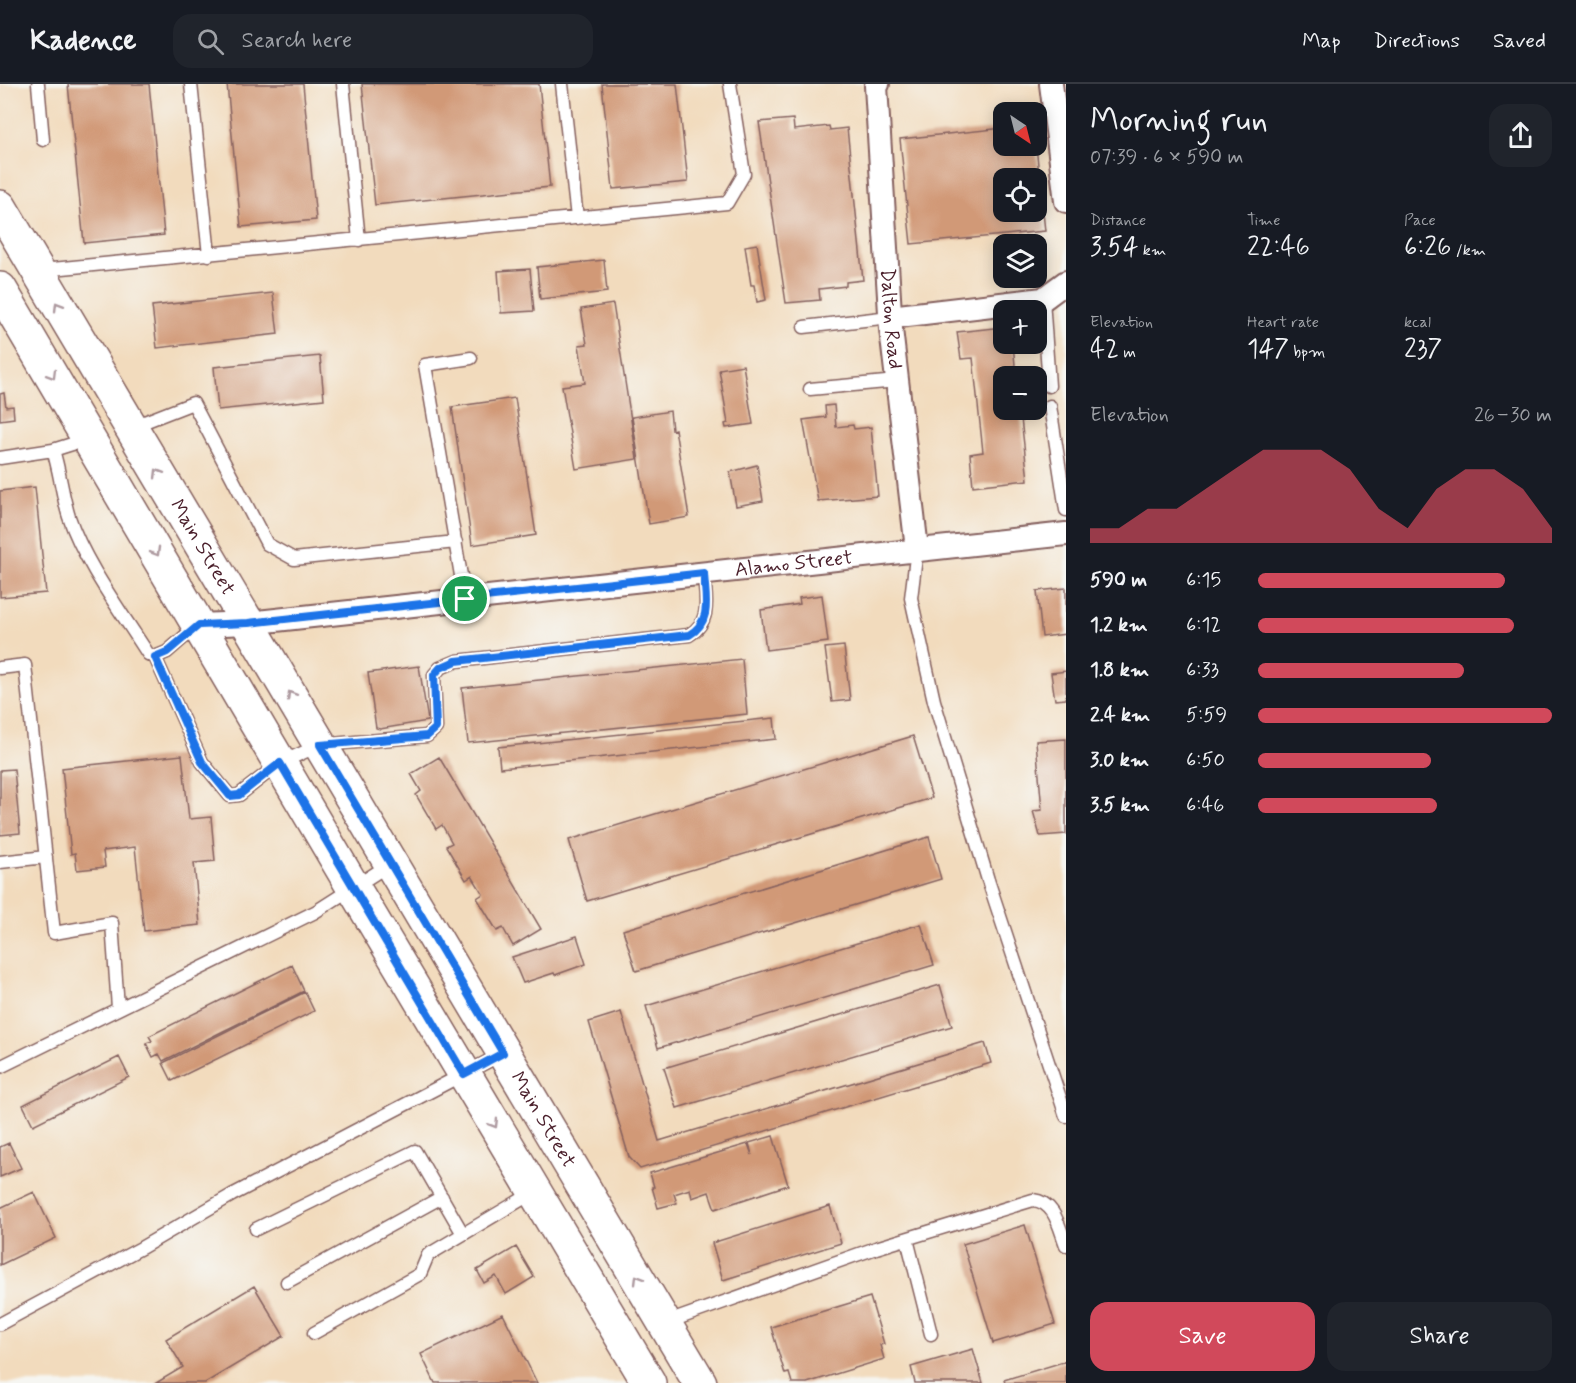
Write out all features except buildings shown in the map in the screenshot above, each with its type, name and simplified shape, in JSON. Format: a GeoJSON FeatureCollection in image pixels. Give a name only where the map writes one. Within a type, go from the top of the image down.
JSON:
{"type":"FeatureCollection","features":[{"type":"Feature","properties":{"kind":"main road","name":"Main Street"},"geometry":{"type":"LineString","coordinates":[[0,207],[700,1383]]}},
{"type":"Feature","properties":{"kind":"main road"},"geometry":{"type":"LineString","coordinates":[[0,290],[464,1074],[650,1383]]}},
{"type":"Feature","properties":{"kind":"street"},"geometry":{"type":"LineString","coordinates":[[1051,84],[1066,201]]}},
{"type":"Feature","properties":{"kind":"street","name":"Dalton Road"},"geometry":{"type":"LineString","coordinates":[[877,85],[890,317],[917,549]]}},
{"type":"Feature","properties":{"kind":"street"},"geometry":{"type":"LineString","coordinates":[[890,317],[1043,299],[1066,282]]}},
{"type":"Feature","properties":{"kind":"street","name":"Alamo Street"},"geometry":{"type":"LineString","coordinates":[[199,625],[248,623],[1066,534]]}},
{"type":"Feature","properties":{"kind":"lane"},"geometry":{"type":"LineString","coordinates":[[38,84],[43,140]]}},
{"type":"Feature","properties":{"kind":"lane"},"geometry":{"type":"LineString","coordinates":[[191,84],[209,255]]}},
{"type":"Feature","properties":{"kind":"lane"},"geometry":{"type":"LineString","coordinates":[[343,84],[359,240]]}},
{"type":"Feature","properties":{"kind":"lane"},"geometry":{"type":"LineString","coordinates":[[562,84],[577,218]]}},
{"type":"Feature","properties":{"kind":"lane"},"geometry":{"type":"LineString","coordinates":[[38,271],[727,203],[744,174],[730,84]]}},
{"type":"Feature","properties":{"kind":"lane"},"geometry":{"type":"LineString","coordinates":[[1043,299],[1049,386]]}},
{"type":"Feature","properties":{"kind":"lane"},"geometry":{"type":"LineString","coordinates":[[804,327],[890,317]]}},
{"type":"Feature","properties":{"kind":"lane"},"geometry":{"type":"LineString","coordinates":[[465,599],[425,365],[471,357]]}},
{"type":"Feature","properties":{"kind":"lane"},"geometry":{"type":"LineString","coordinates":[[810,389],[897,381]]}},
{"type":"Feature","properties":{"kind":"lane"},"geometry":{"type":"LineString","coordinates":[[131,427],[193,403],[267,544],[294,558],[456,542]]}},
{"type":"Feature","properties":{"kind":"lane"},"geometry":{"type":"LineString","coordinates":[[1050,406],[1066,510]]}},
{"type":"Feature","properties":{"kind":"lane"},"geometry":{"type":"LineString","coordinates":[[0,458],[53,450],[89,438]]}},
{"type":"Feature","properties":{"kind":"lane"},"geometry":{"type":"LineString","coordinates":[[53,450],[60,471],[69,518],[90,563],[147,654],[155,657],[167,652],[199,625]]}},
{"type":"Feature","properties":{"kind":"lane"},"geometry":{"type":"LineString","coordinates":[[917,549],[911,598],[934,701],[988,880],[1066,1116]]}},
{"type":"Feature","properties":{"kind":"lane"},"geometry":{"type":"LineString","coordinates":[[155,657],[202,762],[230,796],[239,795],[280,763],[320,745],[378,742],[431,734],[436,728],[434,675],[440,668],[456,661],[689,635],[702,625],[706,617],[704,573]]}},
{"type":"Feature","properties":{"kind":"lane"},"geometry":{"type":"LineString","coordinates":[[0,668],[25,665],[54,933],[111,923],[118,1008]]}},
{"type":"Feature","properties":{"kind":"lane"},"geometry":{"type":"LineString","coordinates":[[0,862],[46,857]]}},
{"type":"Feature","properties":{"kind":"lane"},"geometry":{"type":"LineString","coordinates":[[0,1067],[315,912],[391,863]]}},
{"type":"Feature","properties":{"kind":"lane"},"geometry":{"type":"LineString","coordinates":[[0,1324],[141,1248],[232,1195],[503,1053]]}},
{"type":"Feature","properties":{"kind":"lane"},"geometry":{"type":"LineString","coordinates":[[256,1229],[416,1151],[463,1234]]}},
{"type":"Feature","properties":{"kind":"lane"},"geometry":{"type":"LineString","coordinates":[[314,1333],[420,1274],[428,1255],[535,1192]]}},
{"type":"Feature","properties":{"kind":"lane"},"geometry":{"type":"LineString","coordinates":[[287,1282],[442,1197]]}},
{"type":"Feature","properties":{"kind":"lane"},"geometry":{"type":"LineString","coordinates":[[664,1323],[907,1239],[1033,1200],[1041,1201],[1049,1206],[1066,1245]]}},
{"type":"Feature","properties":{"kind":"lane"},"geometry":{"type":"LineString","coordinates":[[907,1239],[932,1334]]}},
{"type":"Feature","properties":{"kind":"route"},"geometry":{"type":"LineString","coordinates":[[704,573],[706,617],[702,625],[689,635],[456,661],[440,668],[434,675],[436,728],[431,734],[378,742],[320,745],[503,1053],[464,1074],[280,763],[239,795],[230,796],[202,762],[155,657],[167,652],[199,625],[248,623],[465,599],[704,573]]}}]}
